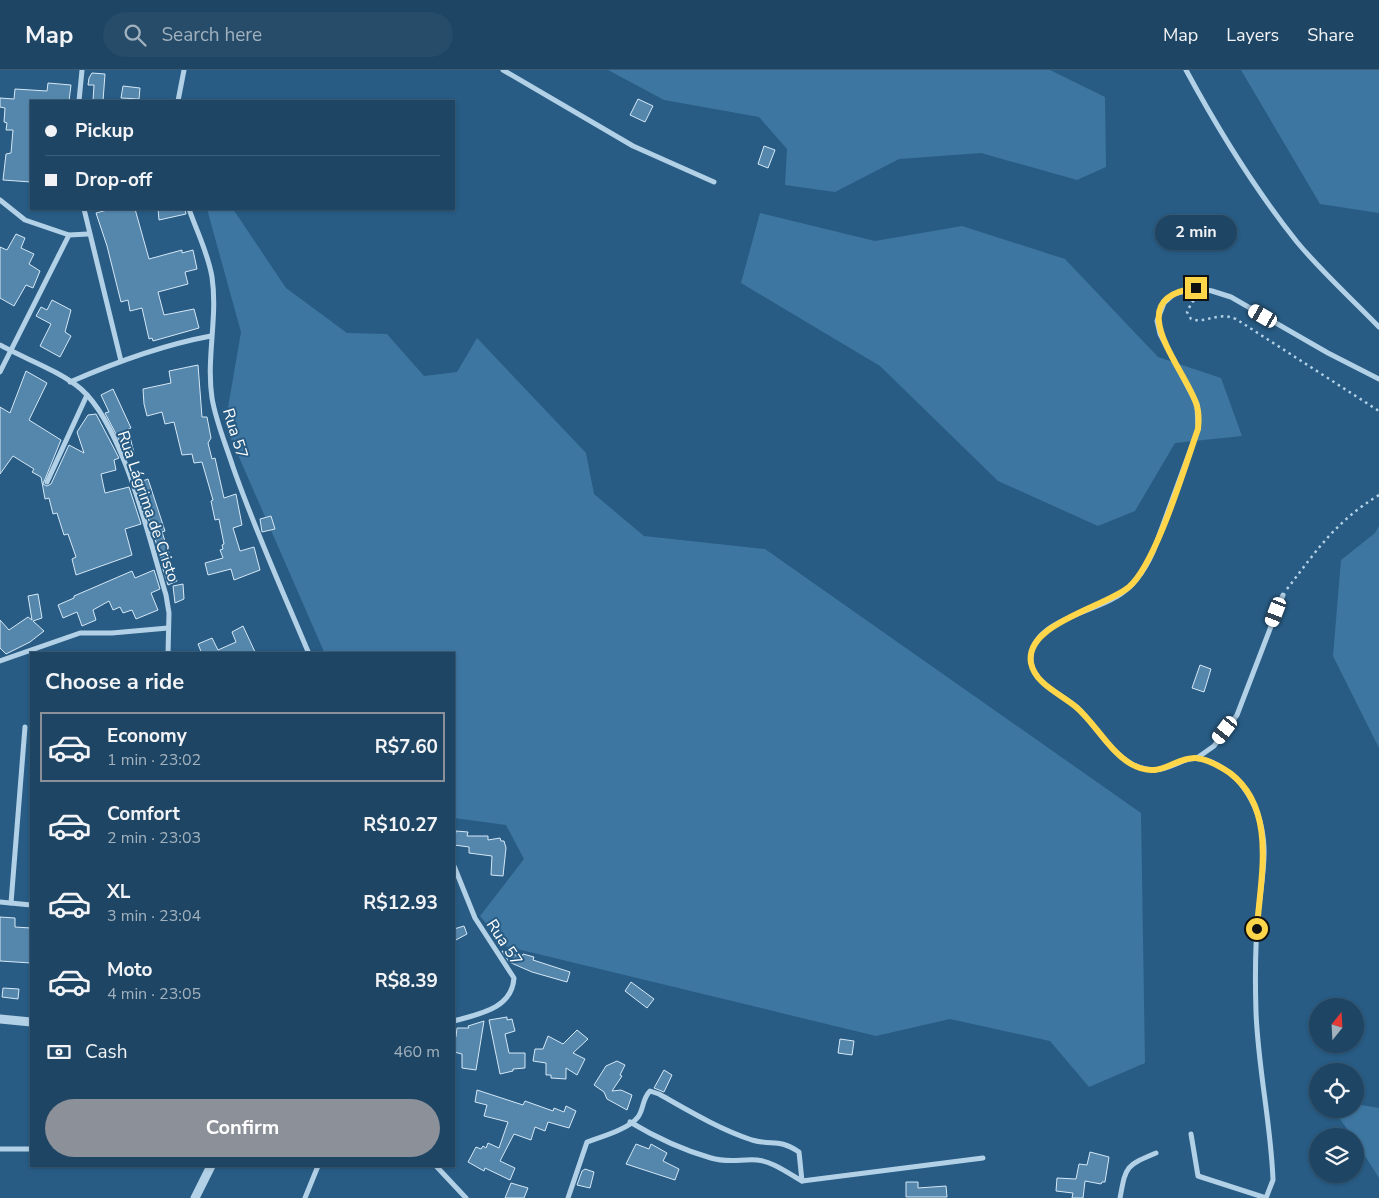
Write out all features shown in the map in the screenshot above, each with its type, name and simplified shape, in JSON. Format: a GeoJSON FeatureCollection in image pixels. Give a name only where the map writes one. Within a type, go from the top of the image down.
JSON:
{"type":"FeatureCollection","features":[{"type":"Feature","properties":{"kind":"street"},"geometry":{"type":"LineString","coordinates":[[79,100],[82,70]]}},
{"type":"Feature","properties":{"kind":"street"},"geometry":{"type":"LineString","coordinates":[[178,100],[184,70]]}},
{"type":"Feature","properties":{"kind":"street"},"geometry":{"type":"LineString","coordinates":[[503,70],[632,146],[714,182]]}},
{"type":"Feature","properties":{"kind":"street"},"geometry":{"type":"LineString","coordinates":[[1186,70],[1219,131],[1264,198],[1299,244],[1379,327]]}},
{"type":"Feature","properties":{"kind":"street"},"geometry":{"type":"LineString","coordinates":[[0,200],[25,220],[69,235],[88,234]]}},
{"type":"Feature","properties":{"kind":"street"},"geometry":{"type":"LineString","coordinates":[[84,210],[88,234],[121,361]]}},
{"type":"Feature","properties":{"kind":"street","name":"Rua 57"},"geometry":{"type":"LineString","coordinates":[[189,210],[205,249],[212,278],[214,303],[211,336],[212,391],[218,424],[242,491],[308,652]]}},
{"type":"Feature","properties":{"kind":"street"},"geometry":{"type":"LineString","coordinates":[[0,372],[69,235]]}},
{"type":"Feature","properties":{"kind":"street"},"geometry":{"type":"LineString","coordinates":[[1283,595],[1237,715],[1214,746],[1196,758],[1158,770],[1146,770],[1131,764],[1120,755],[1077,708],[1040,679],[1031,664],[1034,645],[1047,630],[1116,597],[1131,586],[1147,566],[1198,429],[1199,416],[1190,389],[1160,334],[1157,321],[1164,303],[1174,294],[1196,288],[1212,290],[1231,298],[1328,353],[1379,379]]}},
{"type":"Feature","properties":{"kind":"street"},"geometry":{"type":"LineString","coordinates":[[70,382],[121,361],[211,336]]}},
{"type":"Feature","properties":{"kind":"street","name":"Rua Lágrima de Cristo"},"geometry":{"type":"LineString","coordinates":[[0,345],[70,382],[87,395],[109,426],[123,458],[166,595],[168,652]]}},
{"type":"Feature","properties":{"kind":"street"},"geometry":{"type":"LineString","coordinates":[[47,482],[87,395]]}},
{"type":"Feature","properties":{"kind":"street"},"geometry":{"type":"LineString","coordinates":[[0,661],[80,633],[112,633],[168,628]]}},
{"type":"Feature","properties":{"kind":"street"},"geometry":{"type":"LineString","coordinates":[[11,902],[25,727]]}},
{"type":"Feature","properties":{"kind":"street"},"geometry":{"type":"LineString","coordinates":[[1191,1134],[1198,1176],[1266,1198],[1273,1180],[1273,1168],[1256,1013],[1256,942],[1264,848],[1262,834],[1258,813],[1244,788],[1223,768],[1196,758]]}},
{"type":"Feature","properties":{"kind":"street","name":"Rua 57"},"geometry":{"type":"LineString","coordinates":[[455,868],[475,918],[514,978],[513,989],[508,998],[498,1006],[455,1021]]}},
{"type":"Feature","properties":{"kind":"street"},"geometry":{"type":"LineString","coordinates":[[0,902],[30,905]]}},
{"type":"Feature","properties":{"kind":"street"},"geometry":{"type":"LineString","coordinates":[[0,1019],[30,1022]]}},
{"type":"Feature","properties":{"kind":"street"},"geometry":{"type":"LineString","coordinates":[[568,1198],[587,1142],[618,1131],[638,1117],[644,1097],[650,1091],[659,1094],[712,1124],[754,1140],[786,1143],[800,1152],[802,1181]]}},
{"type":"Feature","properties":{"kind":"street"},"geometry":{"type":"LineString","coordinates":[[630,1122],[652,1135],[711,1158],[731,1162],[757,1160],[776,1166],[802,1181],[983,1158]]}},
{"type":"Feature","properties":{"kind":"street"},"geometry":{"type":"LineString","coordinates":[[0,1149],[30,1149]]}},
{"type":"Feature","properties":{"kind":"street"},"geometry":{"type":"LineString","coordinates":[[1120,1198],[1125,1170],[1130,1165],[1156,1153]]}},
{"type":"Feature","properties":{"kind":"street"},"geometry":{"type":"LineString","coordinates":[[195,1198],[210,1167]]}},
{"type":"Feature","properties":{"kind":"street"},"geometry":{"type":"LineString","coordinates":[[305,1198],[318,1167]]}},
{"type":"Feature","properties":{"kind":"street"},"geometry":{"type":"LineString","coordinates":[[437,1167],[466,1198]]}},
{"type":"Feature","properties":{"kind":"path"},"geometry":{"type":"LineString","coordinates":[[1212,290],[1192,302],[1187,312],[1191,319],[1198,321],[1212,316],[1226,315],[1236,319],[1379,411]]}},
{"type":"Feature","properties":{"kind":"path"},"geometry":{"type":"LineString","coordinates":[[1283,595],[1331,531],[1357,508],[1379,495]]}},
{"type":"Feature","properties":{"kind":"shaded area"},"geometry":{"type":"Polygon","coordinates":[[[608,70],[1050,70],[1105,97],[1106,167],[1077,180],[981,153],[899,159],[835,192],[785,185],[787,149],[759,117],[664,100],[608,70]]]}},
{"type":"Feature","properties":{"kind":"shaded area"},"geometry":{"type":"Polygon","coordinates":[[[1241,70],[1379,70],[1379,213],[1320,204],[1241,70]]]}},
{"type":"Feature","properties":{"kind":"shaded area"},"geometry":{"type":"Polygon","coordinates":[[[207,210],[234,210],[286,288],[347,333],[387,334],[424,376],[457,372],[477,338],[586,453],[594,494],[644,536],[765,549],[1141,813],[1145,1063],[1089,1087],[1050,1041],[950,1019],[876,1036],[505,946],[480,916],[524,859],[506,825],[455,818],[455,652],[324,652],[225,425],[241,332],[207,210]]]}},
{"type":"Feature","properties":{"kind":"shaded area"},"geometry":{"type":"Polygon","coordinates":[[[760,213],[875,241],[962,226],[1065,259],[1158,357],[1221,378],[1242,436],[1175,443],[1135,511],[1098,526],[998,481],[880,366],[741,283],[760,213]]]}},
{"type":"Feature","properties":{"kind":"shaded area"},"geometry":{"type":"Polygon","coordinates":[[[1379,526],[1379,748],[1333,656],[1341,560],[1375,533],[1379,526]]]}},
{"type":"Feature","properties":{"kind":"shaded area"},"geometry":{"type":"Polygon","coordinates":[[[1364,1106],[1379,1108],[1379,1178],[1364,1154],[1364,1128],[1346,1128],[1339,1118],[1364,1118],[1364,1106]]]}},
{"type":"Feature","properties":{"kind":"building"},"geometry":{"type":"Polygon","coordinates":[[[92,73],[105,74],[103,100],[93,100],[94,85],[88,85],[92,73]]]}},
{"type":"Feature","properties":{"kind":"building"},"geometry":{"type":"Polygon","coordinates":[[[48,83],[71,85],[69,100],[30,100],[30,182],[3,180],[6,154],[11,153],[13,130],[6,130],[7,123],[4,122],[5,108],[0,107],[0,98],[14,99],[15,89],[47,91],[48,83]]]}},
{"type":"Feature","properties":{"kind":"building"},"geometry":{"type":"Polygon","coordinates":[[[123,86],[140,88],[139,99],[121,98],[123,86]]]}},
{"type":"Feature","properties":{"kind":"building"},"geometry":{"type":"Polygon","coordinates":[[[638,99],[653,106],[645,122],[630,115],[638,99]]]}},
{"type":"Feature","properties":{"kind":"building"},"geometry":{"type":"Polygon","coordinates":[[[764,146],[775,150],[768,168],[758,164],[764,146]]]}},
{"type":"Feature","properties":{"kind":"building"},"geometry":{"type":"Polygon","coordinates":[[[107,210],[135,210],[149,259],[182,250],[182,253],[193,250],[197,269],[185,272],[188,284],[158,292],[164,315],[194,309],[199,328],[153,341],[152,338],[149,339],[142,308],[130,311],[128,300],[121,302],[107,246],[96,213],[107,210]]]}},
{"type":"Feature","properties":{"kind":"building"},"geometry":{"type":"Polygon","coordinates":[[[158,210],[185,210],[186,214],[159,220],[158,210]]]}},
{"type":"Feature","properties":{"kind":"building"},"geometry":{"type":"Polygon","coordinates":[[[16,234],[25,238],[21,248],[34,254],[29,264],[40,271],[33,288],[26,285],[14,306],[0,298],[0,247],[7,250],[16,234]]]}},
{"type":"Feature","properties":{"kind":"building"},"geometry":{"type":"Polygon","coordinates":[[[52,300],[71,310],[65,332],[71,336],[60,357],[40,346],[51,324],[36,316],[41,307],[47,310],[52,300]]]}},
{"type":"Feature","properties":{"kind":"building"},"geometry":{"type":"Polygon","coordinates":[[[198,365],[202,417],[207,417],[211,438],[208,443],[212,459],[215,458],[224,498],[236,494],[242,525],[233,528],[240,551],[254,547],[260,570],[234,580],[231,569],[208,575],[205,563],[223,558],[220,550],[223,549],[222,545],[224,544],[219,519],[215,520],[211,501],[213,500],[202,462],[194,463],[192,454],[182,455],[174,422],[165,424],[162,412],[147,416],[144,404],[143,389],[171,383],[169,371],[198,365]]]}},
{"type":"Feature","properties":{"kind":"building"},"geometry":{"type":"Polygon","coordinates":[[[26,371],[47,383],[29,420],[61,440],[43,484],[47,486],[51,484],[69,445],[84,453],[77,432],[88,415],[96,414],[119,458],[114,460],[116,470],[101,474],[105,493],[129,487],[141,524],[125,529],[132,555],[76,575],[72,559],[76,557],[68,534],[64,535],[57,513],[53,514],[49,498],[45,499],[41,477],[32,472],[34,469],[13,456],[0,474],[0,407],[10,413],[26,371]]]}},
{"type":"Feature","properties":{"kind":"building"},"geometry":{"type":"Polygon","coordinates":[[[113,389],[131,428],[128,429],[134,453],[127,455],[105,413],[109,412],[101,395],[113,389]]]}},
{"type":"Feature","properties":{"kind":"building"},"geometry":{"type":"Polygon","coordinates":[[[148,479],[165,531],[162,532],[169,553],[161,558],[137,483],[148,479]]]}},
{"type":"Feature","properties":{"kind":"building"},"geometry":{"type":"Polygon","coordinates":[[[271,516],[275,529],[262,532],[260,519],[271,516]]]}},
{"type":"Feature","properties":{"kind":"building"},"geometry":{"type":"Polygon","coordinates":[[[171,562],[177,581],[168,585],[162,566],[171,562]]]}},
{"type":"Feature","properties":{"kind":"building"},"geometry":{"type":"Polygon","coordinates":[[[154,570],[160,589],[151,593],[158,610],[136,619],[132,610],[123,613],[120,607],[113,610],[109,601],[93,610],[96,620],[82,626],[77,612],[63,618],[58,605],[74,598],[74,596],[132,571],[135,578],[154,570]]]}},
{"type":"Feature","properties":{"kind":"building"},"geometry":{"type":"Polygon","coordinates":[[[183,584],[184,599],[175,603],[173,586],[183,584]]]}},
{"type":"Feature","properties":{"kind":"building"},"geometry":{"type":"Polygon","coordinates":[[[38,594],[42,618],[33,621],[44,631],[30,642],[6,654],[0,648],[0,620],[9,630],[28,617],[32,620],[28,596],[38,594]]]}},
{"type":"Feature","properties":{"kind":"building"},"geometry":{"type":"Polygon","coordinates":[[[243,626],[255,652],[201,652],[198,644],[212,638],[218,650],[236,642],[232,632],[243,626]]]}},
{"type":"Feature","properties":{"kind":"building"},"geometry":{"type":"Polygon","coordinates":[[[1200,665],[1211,669],[1204,692],[1192,688],[1200,665]]]}},
{"type":"Feature","properties":{"kind":"building"},"geometry":{"type":"Polygon","coordinates":[[[456,831],[468,832],[467,836],[488,836],[488,840],[500,838],[501,841],[504,841],[506,848],[503,876],[491,875],[492,856],[469,853],[469,847],[455,845],[456,831]]]}},
{"type":"Feature","properties":{"kind":"building"},"geometry":{"type":"Polygon","coordinates":[[[0,917],[15,918],[15,927],[30,928],[30,963],[0,961],[0,917]]]}},
{"type":"Feature","properties":{"kind":"building"},"geometry":{"type":"Polygon","coordinates":[[[464,926],[467,934],[455,940],[455,929],[464,926]]]}},
{"type":"Feature","properties":{"kind":"building"},"geometry":{"type":"Polygon","coordinates":[[[502,951],[522,957],[523,954],[534,957],[533,960],[570,972],[567,982],[532,972],[509,962],[502,951]]]}},
{"type":"Feature","properties":{"kind":"building"},"geometry":{"type":"Polygon","coordinates":[[[631,982],[654,999],[647,1008],[625,991],[631,982]]]}},
{"type":"Feature","properties":{"kind":"building"},"geometry":{"type":"Polygon","coordinates":[[[3,988],[19,989],[18,999],[2,997],[3,988]]]}},
{"type":"Feature","properties":{"kind":"building"},"geometry":{"type":"Polygon","coordinates":[[[507,1017],[507,1020],[512,1019],[515,1031],[505,1034],[509,1053],[525,1053],[525,1068],[513,1069],[513,1071],[500,1074],[489,1020],[507,1017]]]}},
{"type":"Feature","properties":{"kind":"building"},"geometry":{"type":"Polygon","coordinates":[[[484,1021],[476,1070],[462,1068],[462,1054],[455,1052],[457,1028],[469,1028],[468,1026],[484,1021]]]}},
{"type":"Feature","properties":{"kind":"building"},"geometry":{"type":"Polygon","coordinates":[[[577,1030],[588,1039],[573,1053],[585,1059],[577,1075],[566,1068],[566,1079],[551,1078],[551,1075],[546,1075],[546,1063],[533,1061],[535,1049],[543,1049],[548,1036],[563,1044],[577,1030]]]}},
{"type":"Feature","properties":{"kind":"building"},"geometry":{"type":"Polygon","coordinates":[[[840,1039],[854,1041],[852,1055],[838,1053],[840,1039]]]}},
{"type":"Feature","properties":{"kind":"building"},"geometry":{"type":"Polygon","coordinates":[[[617,1061],[625,1065],[620,1075],[622,1076],[612,1091],[621,1090],[632,1095],[627,1110],[607,1099],[604,1092],[594,1085],[606,1066],[617,1061]]]}},
{"type":"Feature","properties":{"kind":"building"},"geometry":{"type":"Polygon","coordinates":[[[664,1070],[672,1075],[664,1092],[654,1088],[664,1070]]]}},
{"type":"Feature","properties":{"kind":"building"},"geometry":{"type":"Polygon","coordinates":[[[477,1090],[523,1105],[525,1101],[553,1111],[554,1108],[564,1112],[566,1106],[576,1111],[569,1128],[548,1122],[545,1131],[535,1127],[531,1140],[514,1134],[500,1161],[515,1168],[510,1180],[485,1168],[484,1171],[468,1162],[476,1147],[481,1149],[483,1146],[486,1148],[488,1143],[499,1148],[508,1122],[484,1116],[487,1105],[475,1102],[477,1090]]]}},
{"type":"Feature","properties":{"kind":"building"},"geometry":{"type":"Polygon","coordinates":[[[636,1144],[649,1149],[651,1144],[667,1153],[663,1161],[679,1169],[675,1180],[626,1164],[636,1144]]]}},
{"type":"Feature","properties":{"kind":"building"},"geometry":{"type":"Polygon","coordinates":[[[1090,1152],[1109,1157],[1105,1182],[1101,1184],[1085,1181],[1083,1198],[1072,1198],[1073,1193],[1056,1191],[1057,1178],[1076,1179],[1079,1164],[1087,1165],[1090,1152]]]}},
{"type":"Feature","properties":{"kind":"building"},"geometry":{"type":"Polygon","coordinates":[[[585,1169],[594,1172],[590,1188],[577,1185],[582,1171],[585,1169]]]}},
{"type":"Feature","properties":{"kind":"building"},"geometry":{"type":"Polygon","coordinates":[[[906,1182],[918,1182],[918,1188],[946,1186],[947,1197],[906,1197],[906,1182]]]}},
{"type":"Feature","properties":{"kind":"building"},"geometry":{"type":"Polygon","coordinates":[[[511,1183],[528,1188],[524,1198],[505,1198],[511,1183]]]}},
{"type":"Feature","properties":{"kind":"route"},"geometry":{"type":"LineString","coordinates":[[1196,288],[1174,294],[1164,303],[1157,321],[1160,334],[1190,389],[1199,416],[1198,429],[1147,566],[1131,586],[1116,597],[1067,619],[1039,636],[1034,645],[1031,664],[1040,679],[1077,708],[1120,755],[1131,764],[1146,770],[1158,770],[1196,758],[1223,768],[1244,788],[1258,813],[1264,848],[1257,929]]}}]}
